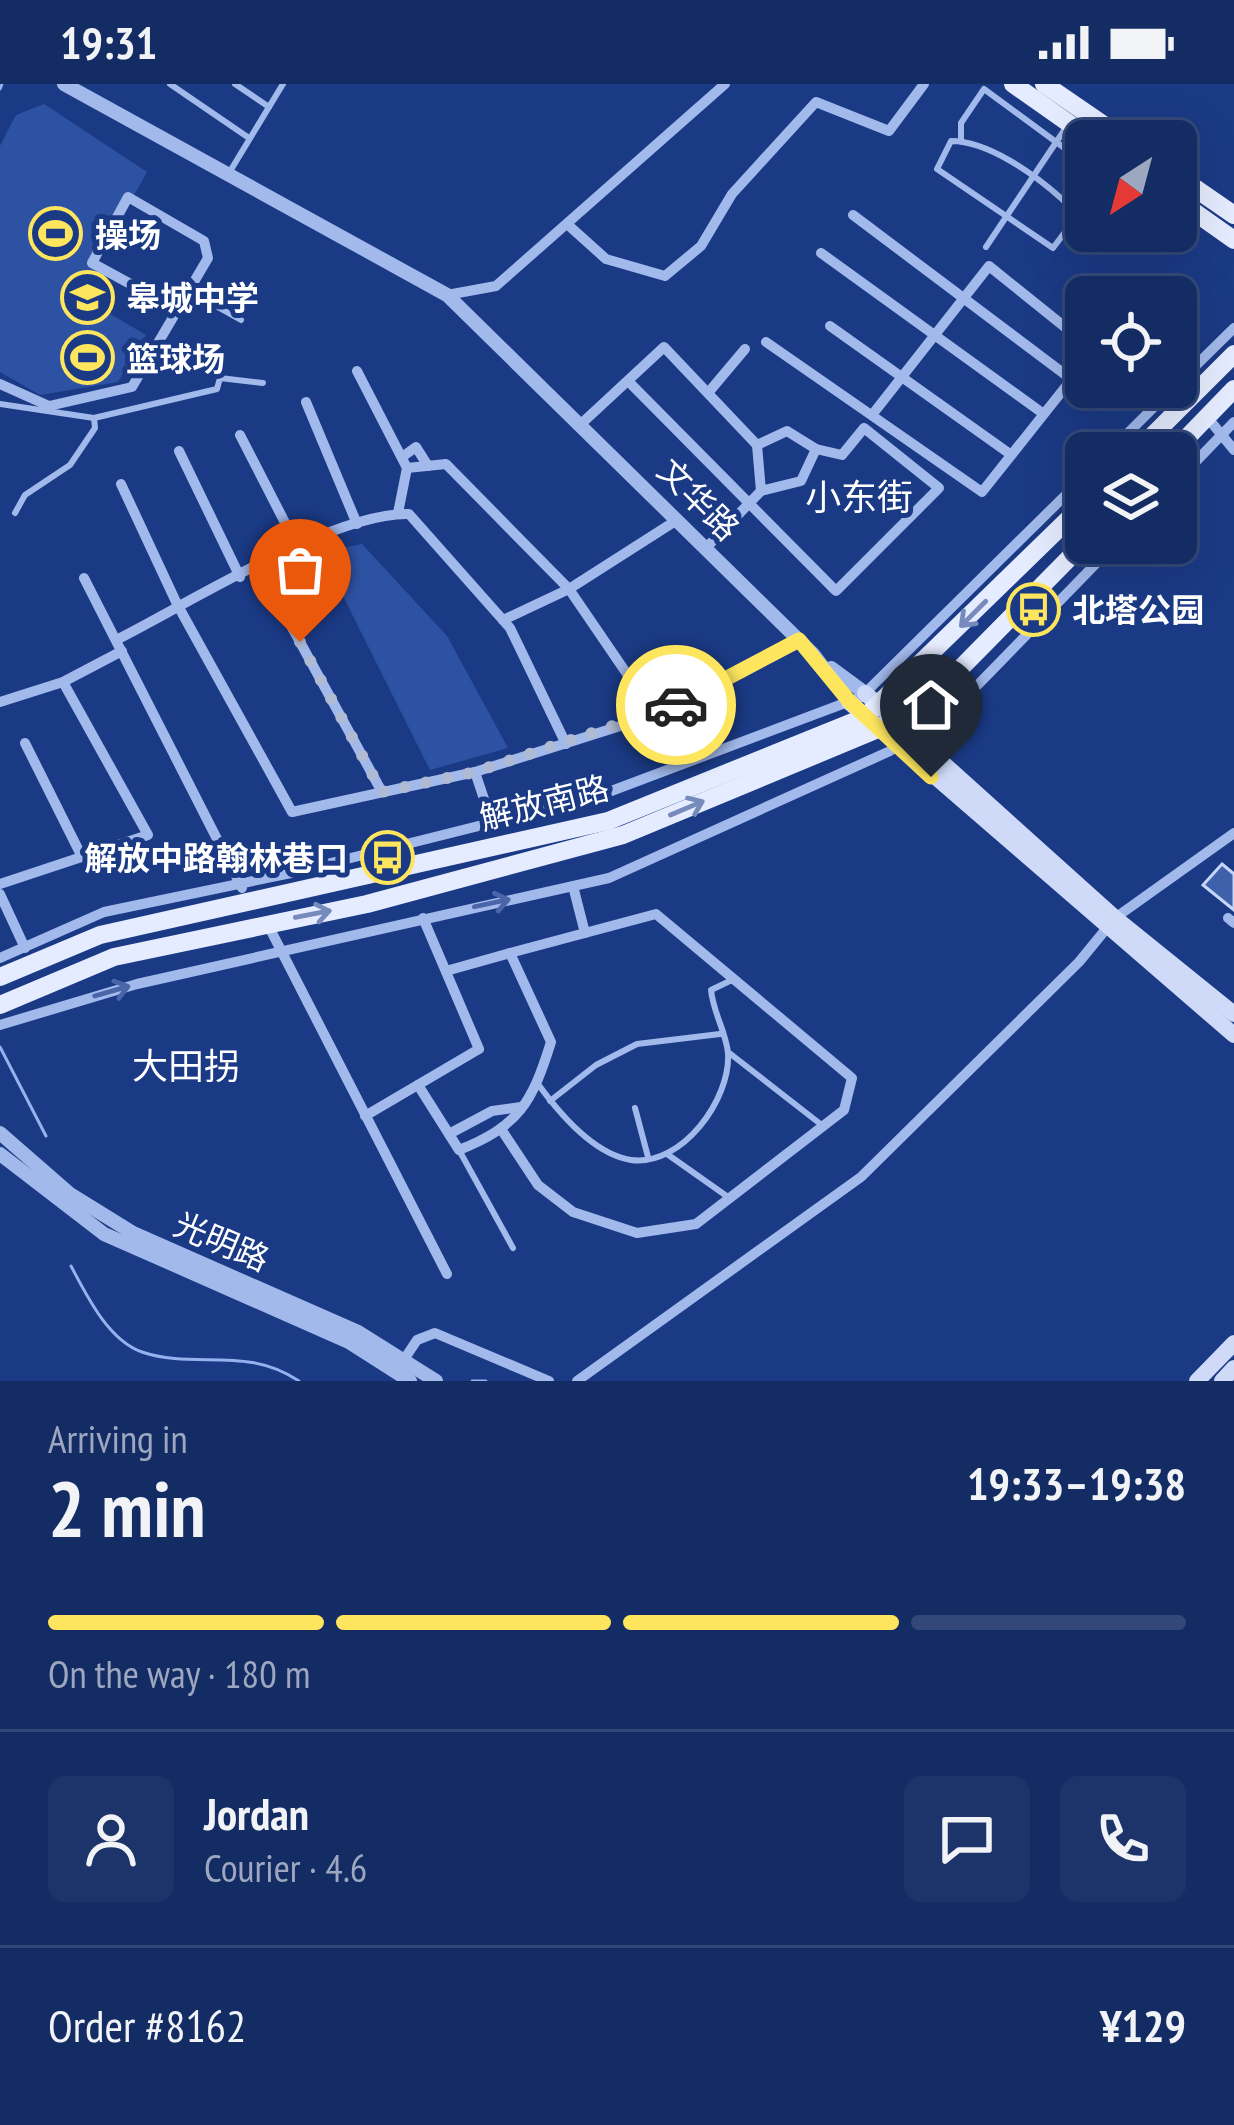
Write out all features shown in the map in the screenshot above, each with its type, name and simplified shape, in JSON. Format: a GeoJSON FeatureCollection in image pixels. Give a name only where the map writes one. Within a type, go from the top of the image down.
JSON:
{"type":"FeatureCollection","features":[{"type":"Feature","properties":{"kind":"main road"},"geometry":{"type":"LineString","coordinates":[[1013,84],[1065,120]]}},
{"type":"Feature","properties":{"kind":"main road"},"geometry":{"type":"LineString","coordinates":[[1044,84],[1096,120]]}},
{"type":"Feature","properties":{"kind":"main road"},"geometry":{"type":"LineString","coordinates":[[1197,189],[1234,215]]}},
{"type":"Feature","properties":{"kind":"main road"},"geometry":{"type":"LineString","coordinates":[[1197,214],[1234,240]]}},
{"type":"Feature","properties":{"kind":"main road"},"geometry":{"type":"LineString","coordinates":[[1156,432],[1234,354]]}},
{"type":"Feature","properties":{"kind":"main road"},"geometry":{"type":"LineString","coordinates":[[1192,432],[1234,389]]}},
{"type":"Feature","properties":{"kind":"main road","name":"解放南路"},"geometry":{"type":"LineString","coordinates":[[0,1005],[114,957],[367,904],[623,835],[872,711],[1065,523]]}},
{"type":"Feature","properties":{"kind":"main road","name":"解放南路"},"geometry":{"type":"LineString","coordinates":[[0,977],[100,934],[244,892],[608,821],[947,682],[1065,562]]}},
{"type":"Feature","properties":{"kind":"main road","name":"文华路"},"geometry":{"type":"LineString","coordinates":[[872,711],[1234,1035]]}},
{"type":"Feature","properties":{"kind":"main road","name":"文华路"},"geometry":{"type":"LineString","coordinates":[[1111,924],[1234,1014]]}},
{"type":"Feature","properties":{"kind":"main road"},"geometry":{"type":"LineString","coordinates":[[1197,1381],[1234,1342]]}},
{"type":"Feature","properties":{"kind":"main road"},"geometry":{"type":"LineString","coordinates":[[1222,1381],[1234,1368]]}},
{"type":"Feature","properties":{"kind":"street","name":"文华路"},"geometry":{"type":"LineString","coordinates":[[64,84],[447,295],[872,711]]}},
{"type":"Feature","properties":{"kind":"street"},"geometry":{"type":"LineString","coordinates":[[447,295],[496,286],[725,84]]}},
{"type":"Feature","properties":{"kind":"street"},"geometry":{"type":"LineString","coordinates":[[567,224],[605,259],[665,276],[701,246],[732,194],[816,102],[889,131],[924,84]]}},
{"type":"Feature","properties":{"kind":"street"},"geometry":{"type":"LineString","coordinates":[[0,385],[50,406],[132,387],[178,310],[208,258],[204,242],[128,197],[92,262],[178,310]]}},
{"type":"Feature","properties":{"kind":"street"},"geometry":{"type":"LineString","coordinates":[[854,215],[1065,374]]}},
{"type":"Feature","properties":{"kind":"street"},"geometry":{"type":"LineString","coordinates":[[821,254],[1041,412]]}},
{"type":"Feature","properties":{"kind":"street"},"geometry":{"type":"LineString","coordinates":[[872,415],[989,266],[1065,327]]}},
{"type":"Feature","properties":{"kind":"street"},"geometry":{"type":"LineString","coordinates":[[830,326],[1010,454]]}},
{"type":"Feature","properties":{"kind":"street"},"geometry":{"type":"LineString","coordinates":[[1197,364],[1234,328]]}},
{"type":"Feature","properties":{"kind":"street"},"geometry":{"type":"LineString","coordinates":[[766,342],[982,492],[1065,386]]}},
{"type":"Feature","properties":{"kind":"street"},"geometry":{"type":"LineString","coordinates":[[580,424],[664,347],[757,445],[761,491]]}},
{"type":"Feature","properties":{"kind":"street"},"geometry":{"type":"LineString","coordinates":[[707,393],[745,349]]}},
{"type":"Feature","properties":{"kind":"street"},"geometry":{"type":"LineString","coordinates":[[357,371],[405,463]]}},
{"type":"Feature","properties":{"kind":"street"},"geometry":{"type":"LineString","coordinates":[[628,381],[836,591],[939,488],[864,428],[842,455],[816,448],[787,431],[757,445]]}},
{"type":"Feature","properties":{"kind":"street"},"geometry":{"type":"LineString","coordinates":[[305,402],[357,524]]}},
{"type":"Feature","properties":{"kind":"street"},"geometry":{"type":"LineString","coordinates":[[1129,432],[1153,408]]}},
{"type":"Feature","properties":{"kind":"street"},"geometry":{"type":"LineString","coordinates":[[1207,416],[1234,450]]}},
{"type":"Feature","properties":{"kind":"street"},"geometry":{"type":"LineString","coordinates":[[1197,461],[1234,422]]}},
{"type":"Feature","properties":{"kind":"street"},"geometry":{"type":"LineString","coordinates":[[240,435],[298,548]]}},
{"type":"Feature","properties":{"kind":"street"},"geometry":{"type":"LineString","coordinates":[[398,514],[405,463],[416,447],[428,466]]}},
{"type":"Feature","properties":{"kind":"street"},"geometry":{"type":"LineString","coordinates":[[706,548],[761,491],[801,481],[816,448]]}},
{"type":"Feature","properties":{"kind":"street"},"geometry":{"type":"LineString","coordinates":[[179,451],[240,577]]}},
{"type":"Feature","properties":{"kind":"street"},"geometry":{"type":"LineString","coordinates":[[405,463],[446,464],[568,589],[655,716]]}},
{"type":"Feature","properties":{"kind":"street"},"geometry":{"type":"LineString","coordinates":[[122,484],[179,608],[292,812],[475,772],[655,716],[799,640]]}},
{"type":"Feature","properties":{"kind":"street"},"geometry":{"type":"LineString","coordinates":[[0,958],[104,912],[244,892],[598,796],[872,711],[1065,498]]}},
{"type":"Feature","properties":{"kind":"street"},"geometry":{"type":"LineString","coordinates":[[0,702],[63,682],[179,608],[298,548],[357,524],[409,514],[503,620],[566,744]]}},
{"type":"Feature","properties":{"kind":"street"},"geometry":{"type":"LineString","coordinates":[[503,620],[568,589],[677,520]]}},
{"type":"Feature","properties":{"kind":"street"},"geometry":{"type":"LineString","coordinates":[[0,1025],[137,984],[609,878],[904,741],[963,700],[1096,564]]}},
{"type":"Feature","properties":{"kind":"street"},"geometry":{"type":"LineString","coordinates":[[259,567],[382,792]]}},
{"type":"Feature","properties":{"kind":"street"},"geometry":{"type":"LineString","coordinates":[[84,578],[244,892]]}},
{"type":"Feature","properties":{"kind":"street"},"geometry":{"type":"LineString","coordinates":[[0,884],[148,835],[63,682]]}},
{"type":"Feature","properties":{"kind":"street"},"geometry":{"type":"LineString","coordinates":[[25,743],[82,857]]}},
{"type":"Feature","properties":{"kind":"street"},"geometry":{"type":"LineString","coordinates":[[475,772],[492,823]]}},
{"type":"Feature","properties":{"kind":"street"},"geometry":{"type":"LineString","coordinates":[[577,1381],[861,1177],[1111,924],[1234,833]]}},
{"type":"Feature","properties":{"kind":"street"},"geometry":{"type":"LineString","coordinates":[[572,886],[585,933]]}},
{"type":"Feature","properties":{"kind":"street"},"geometry":{"type":"LineString","coordinates":[[0,894],[25,948]]}},
{"type":"Feature","properties":{"kind":"street"},"geometry":{"type":"LineString","coordinates":[[446,971],[656,914],[852,1078],[844,1110],[695,1224],[637,1233],[573,1212],[538,1185],[503,1132]]}},
{"type":"Feature","properties":{"kind":"street"},"geometry":{"type":"LineString","coordinates":[[365,1116],[478,1049],[423,918]]}},
{"type":"Feature","properties":{"kind":"street"},"geometry":{"type":"LineString","coordinates":[[267,923],[447,1274]]}},
{"type":"Feature","properties":{"kind":"street"},"geometry":{"type":"LineString","coordinates":[[418,1085],[459,1150],[503,1132],[538,1084],[551,1042],[510,952]]}},
{"type":"Feature","properties":{"kind":"street"},"geometry":{"type":"LineString","coordinates":[[449,1134],[492,1111],[521,1107]]}},
{"type":"Feature","properties":{"kind":"street","name":"光明路"},"geometry":{"type":"LineString","coordinates":[[0,1132],[70,1194],[133,1233],[323,1316],[403,1371]]}},
{"type":"Feature","properties":{"kind":"street","name":"光明路"},"geometry":{"type":"LineString","coordinates":[[0,1154],[66,1210],[104,1234],[349,1342],[403,1371],[436,1381]]}},
{"type":"Feature","properties":{"kind":"street"},"geometry":{"type":"LineString","coordinates":[[403,1371],[417,1340],[435,1333],[549,1381]]}},
{"type":"Feature","properties":{"kind":"lane"},"geometry":{"type":"LineString","coordinates":[[170,84],[249,138]]}},
{"type":"Feature","properties":{"kind":"lane"},"geometry":{"type":"LineString","coordinates":[[235,84],[269,107]]}},
{"type":"Feature","properties":{"kind":"lane"},"geometry":{"type":"LineString","coordinates":[[228,176],[284,84]]}},
{"type":"Feature","properties":{"kind":"lane"},"geometry":{"type":"LineString","coordinates":[[961,141],[961,123],[983,89],[1065,149]]}},
{"type":"Feature","properties":{"kind":"lane"},"geometry":{"type":"LineString","coordinates":[[986,248],[1065,129]]}},
{"type":"Feature","properties":{"kind":"lane"},"geometry":{"type":"LineString","coordinates":[[1065,201],[976,141],[951,141],[937,169],[1053,248],[1065,232]]}},
{"type":"Feature","properties":{"kind":"lane"},"geometry":{"type":"LineString","coordinates":[[189,291],[241,320]]}},
{"type":"Feature","properties":{"kind":"lane"},"geometry":{"type":"LineString","coordinates":[[0,404],[94,418],[217,389],[220,378],[263,383]]}},
{"type":"Feature","properties":{"kind":"lane"},"geometry":{"type":"LineString","coordinates":[[15,513],[26,495],[70,465],[95,428],[94,418]]}},
{"type":"Feature","properties":{"kind":"lane"},"geometry":{"type":"LineString","coordinates":[[734,980],[711,989],[728,1052],[824,1126]]}},
{"type":"Feature","properties":{"kind":"lane"},"geometry":{"type":"LineString","coordinates":[[550,1101],[596,1065],[637,1044],[720,1034]]}},
{"type":"Feature","properties":{"kind":"lane"},"geometry":{"type":"LineString","coordinates":[[538,1084],[569,1127],[630,1160],[667,1154],[718,1106],[728,1052]]}},
{"type":"Feature","properties":{"kind":"lane"},"geometry":{"type":"LineString","coordinates":[[635,1108],[648,1157]]}},
{"type":"Feature","properties":{"kind":"lane"},"geometry":{"type":"LineString","coordinates":[[459,1150],[513,1248]]}},
{"type":"Feature","properties":{"kind":"lane"},"geometry":{"type":"LineString","coordinates":[[667,1154],[729,1198]]}},
{"type":"Feature","properties":{"kind":"shaded area","name":"操场"},"geometry":{"type":"Polygon","coordinates":[[[44,104],[147,172],[78,295],[146,335],[118,382],[40,395],[0,372],[0,146],[16,115],[44,104]]]}},
{"type":"Feature","properties":{"kind":"shaded area"},"geometry":{"type":"Polygon","coordinates":[[[362,544],[447,636],[508,748],[430,770],[321,552],[362,544]]]}},
{"type":"Feature","properties":{"kind":"building"},"geometry":{"type":"Polygon","coordinates":[[[1222,864],[1234,874],[1234,910],[1203,885],[1222,864]]]}},
{"type":"Feature","properties":{"kind":"waterway"},"geometry":{"type":"LineString","coordinates":[[0,89],[2,84]]}},
{"type":"Feature","properties":{"kind":"waterway"},"geometry":{"type":"LineString","coordinates":[[0,1047],[46,1136]]}},
{"type":"Feature","properties":{"kind":"waterway"},"geometry":{"type":"LineString","coordinates":[[71,1266],[100,1316],[130,1346],[162,1357],[259,1364],[299,1381]]}},
{"type":"Feature","properties":{"kind":"waterway"},"geometry":{"type":"LineString","coordinates":[[472,1381],[486,1381]]}},
{"type":"Feature","properties":{"kind":"way so far"},"geometry":{"type":"LineString","coordinates":[[300,642],[382,792],[475,772],[655,716],[676,705]]}},
{"type":"Feature","properties":{"kind":"place","name":"操场"},"geometry":{"type":"Point","coordinates":[56,234]}},
{"type":"Feature","properties":{"kind":"place","name":"皋城中学"},"geometry":{"type":"Point","coordinates":[88,297]}},
{"type":"Feature","properties":{"kind":"place","name":"篮球场"},"geometry":{"type":"Point","coordinates":[87,358]}},
{"type":"Feature","properties":{"kind":"place","name":"北塔公园"},"geometry":{"type":"Point","coordinates":[1033,609]}},
{"type":"Feature","properties":{"kind":"place","name":"解放中路翰林巷口"},"geometry":{"type":"Point","coordinates":[387,857]}},
{"type":"Feature","properties":{"kind":"district","name":"小东街"},"geometry":{"type":"Point","coordinates":[859,496]}},
{"type":"Feature","properties":{"kind":"district","name":"大田拐"},"geometry":{"type":"Point","coordinates":[186,1065]}},
{"type":"Feature","properties":{"kind":"route"},"geometry":{"type":"LineString","coordinates":[[676,705],[799,640],[849,701],[931,777]]}}]}
